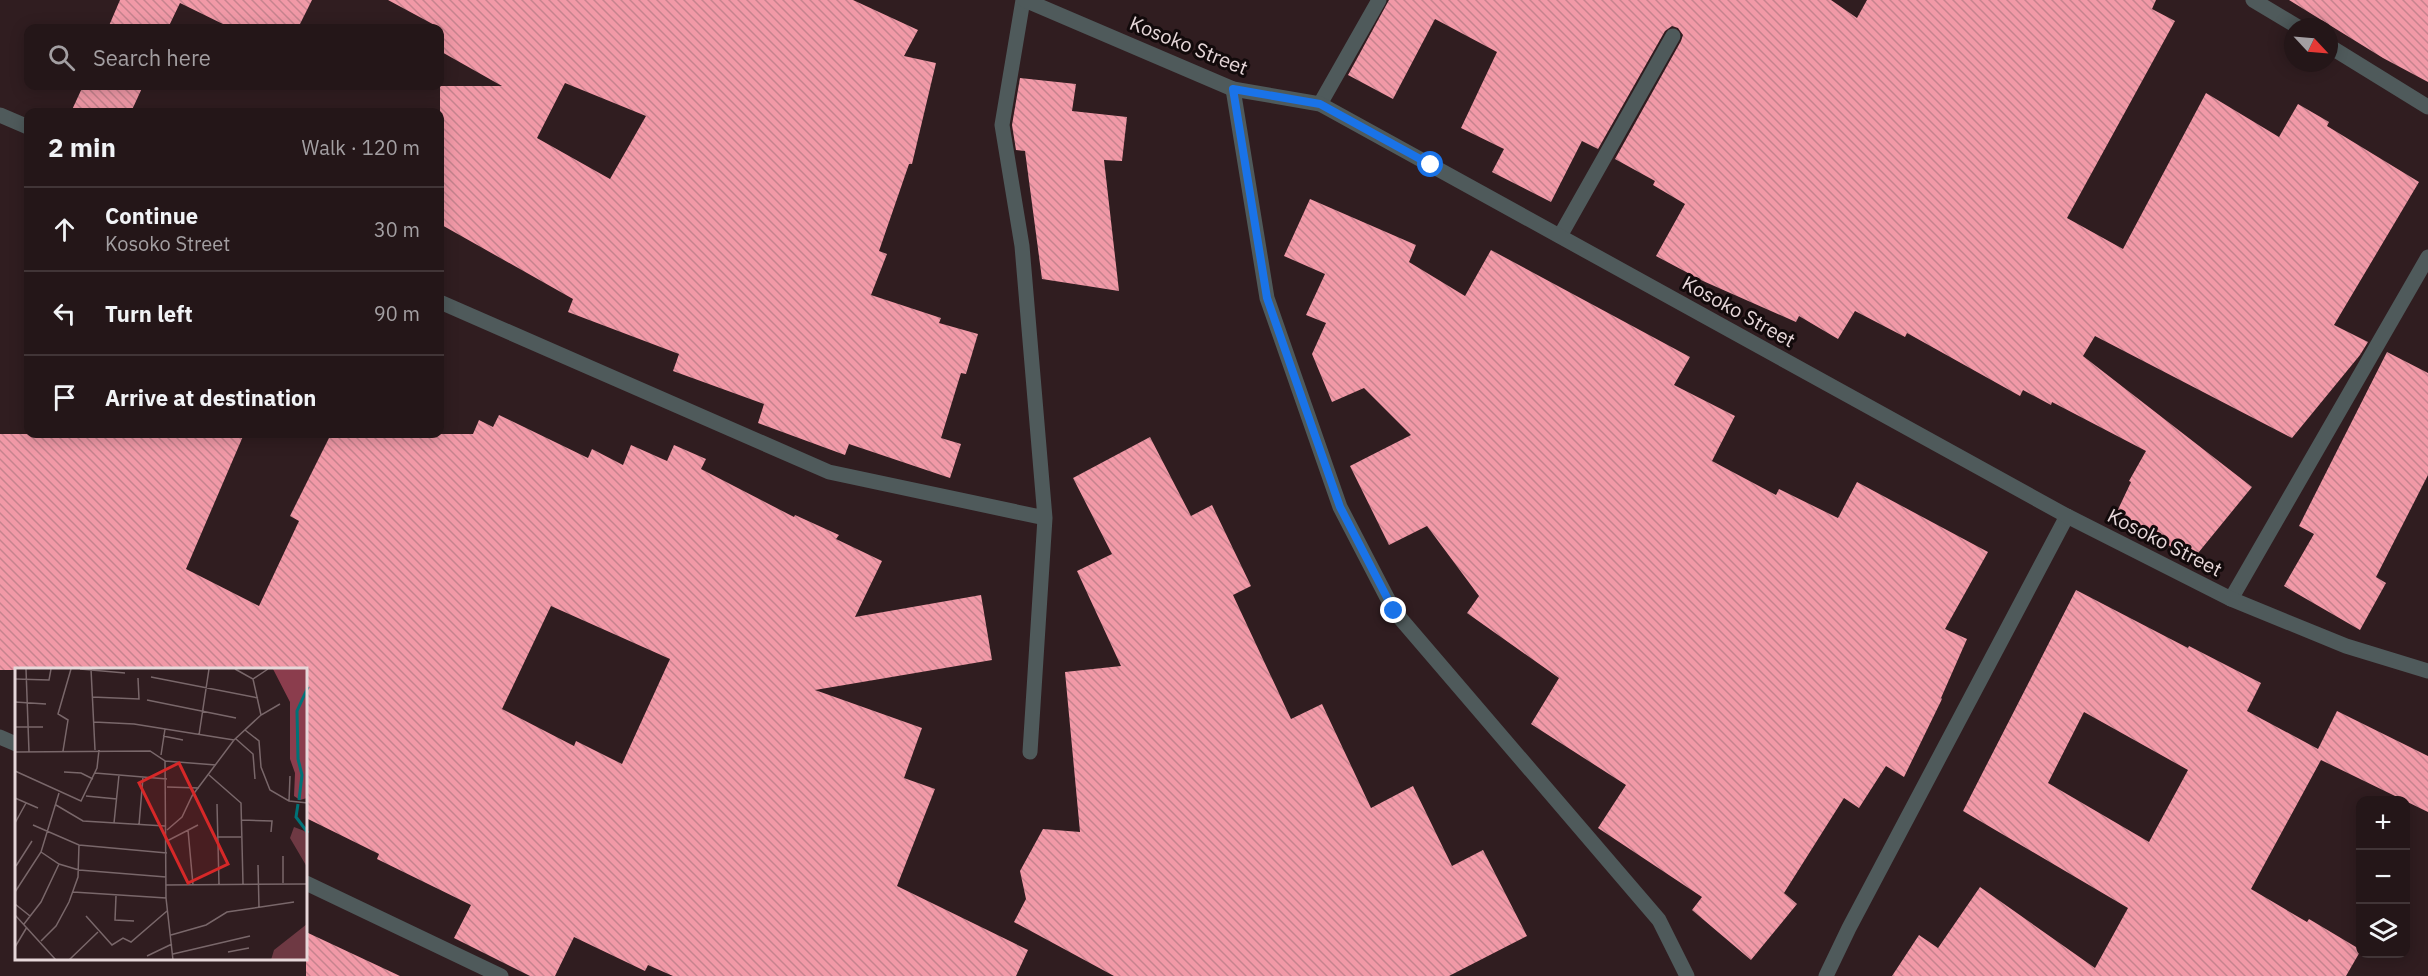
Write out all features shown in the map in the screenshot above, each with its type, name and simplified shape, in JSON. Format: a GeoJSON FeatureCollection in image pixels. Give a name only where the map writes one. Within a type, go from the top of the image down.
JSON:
{"type":"FeatureCollection","features":[{"type":"Feature","properties":{"kind":"street","name":"Kosoko Street"},"geometry":{"type":"LineString","coordinates":[[1024,0],[1233,89],[1320,104],[2067,516],[2231,599],[2346,646],[2428,670]]}},
{"type":"Feature","properties":{"kind":"street"},"geometry":{"type":"LineString","coordinates":[[1024,0],[1002,125],[1022,246],[1045,518],[1030,752]]}},
{"type":"Feature","properties":{"kind":"street"},"geometry":{"type":"LineString","coordinates":[[1320,104],[1379,0]]}},
{"type":"Feature","properties":{"kind":"street"},"geometry":{"type":"LineString","coordinates":[[2253,0],[2284,19]]}},
{"type":"Feature","properties":{"kind":"street"},"geometry":{"type":"LineString","coordinates":[[1560,236],[1673,36]]}},
{"type":"Feature","properties":{"kind":"street"},"geometry":{"type":"LineString","coordinates":[[2338,52],[2428,107]]}},
{"type":"Feature","properties":{"kind":"street"},"geometry":{"type":"LineString","coordinates":[[1233,89],[1267,298],[1340,507],[1394,611],[1659,920],[1687,976]]}},
{"type":"Feature","properties":{"kind":"street"},"geometry":{"type":"LineString","coordinates":[[0,115],[24,125]]}},
{"type":"Feature","properties":{"kind":"street"},"geometry":{"type":"LineString","coordinates":[[2231,599],[2428,257]]}},
{"type":"Feature","properties":{"kind":"street"},"geometry":{"type":"LineString","coordinates":[[444,304],[829,472],[1045,518]]}},
{"type":"Feature","properties":{"kind":"street"},"geometry":{"type":"LineString","coordinates":[[1826,976],[1854,917],[2067,516]]}},
{"type":"Feature","properties":{"kind":"street"},"geometry":{"type":"LineString","coordinates":[[0,737],[15,744]]}},
{"type":"Feature","properties":{"kind":"street"},"geometry":{"type":"LineString","coordinates":[[308,884],[501,976]]}},
{"type":"Feature","properties":{"kind":"building"},"geometry":{"type":"Polygon","coordinates":[[[120,0],[312,0],[300,24],[223,24],[180,3],[170,24],[110,24],[120,0]]]}},
{"type":"Feature","properties":{"kind":"building"},"geometry":{"type":"Polygon","coordinates":[[[388,0],[853,0],[918,30],[904,56],[936,63],[912,164],[909,164],[879,251],[887,254],[871,295],[941,318],[939,323],[978,334],[966,374],[961,373],[941,438],[961,444],[950,478],[849,444],[845,455],[758,423],[764,404],[673,371],[679,354],[568,312],[573,299],[444,226],[444,108],[440,108],[440,90],[444,90],[444,86],[502,86],[444,53],[444,24],[433,24],[388,0]],[[565,83],[537,138],[610,179],[646,116],[565,83]]]}},
{"type":"Feature","properties":{"kind":"building"},"geometry":{"type":"Polygon","coordinates":[[[1389,0],[1831,0],[1857,18],[1867,0],[2156,0],[2152,9],[2175,21],[2067,218],[2123,249],[2206,93],[2279,137],[2298,104],[2329,122],[2327,126],[2419,182],[2334,325],[2368,342],[2292,438],[2095,336],[2083,356],[2252,487],[2194,558],[2114,518],[2131,482],[2129,481],[2146,451],[2052,402],[2051,405],[2023,390],[2020,396],[1907,333],[1905,337],[1855,311],[1838,339],[1799,316],[1796,322],[1703,281],[1656,256],[1685,204],[1653,185],[1655,181],[1615,159],[1681,41],[1683,35],[1678,28],[1672,26],[1665,31],[1598,149],[1582,141],[1551,202],[1492,172],[1504,149],[1461,128],[1497,52],[1435,19],[1393,99],[1348,75],[1389,0]]]}},
{"type":"Feature","properties":{"kind":"building"},"geometry":{"type":"Polygon","coordinates":[[[2289,0],[2428,0],[2428,82],[2338,30],[2338,18],[2318,18],[2289,0]]]}},
{"type":"Feature","properties":{"kind":"building"},"geometry":{"type":"Polygon","coordinates":[[[1020,78],[1076,84],[1072,111],[1127,117],[1122,161],[1104,160],[1119,291],[1042,279],[1025,151],[1016,150],[1012,125],[1020,78]]]}},
{"type":"Feature","properties":{"kind":"building"},"geometry":{"type":"Polygon","coordinates":[[[81,90],[141,90],[133,108],[73,108],[81,90]]]}},
{"type":"Feature","properties":{"kind":"building"},"geometry":{"type":"Polygon","coordinates":[[[1310,199],[1416,245],[1409,262],[1465,296],[1491,250],[1690,357],[1674,385],[1735,416],[1712,461],[1776,495],[1779,489],[1838,518],[1857,482],[1988,552],[1945,629],[1967,639],[1942,699],[1904,777],[1886,766],[1859,808],[1844,798],[1784,893],[1797,904],[1751,960],[1692,910],[1702,897],[1598,828],[1626,785],[1531,724],[1559,678],[1467,613],[1479,596],[1427,526],[1389,545],[1350,466],[1411,435],[1364,388],[1332,402],[1312,354],[1326,323],[1306,315],[1325,274],[1284,256],[1310,199]]]}},
{"type":"Feature","properties":{"kind":"building"},"geometry":{"type":"Polygon","coordinates":[[[2387,352],[2428,373],[2428,475],[2376,577],[2386,583],[2360,630],[2284,586],[2314,534],[2299,526],[2387,352]]]}},
{"type":"Feature","properties":{"kind":"building"},"geometry":{"type":"Polygon","coordinates":[[[499,415],[588,458],[592,449],[623,465],[631,445],[667,461],[674,445],[706,459],[701,469],[794,517],[795,515],[839,535],[836,539],[882,561],[855,617],[981,595],[992,660],[815,690],[922,728],[904,778],[935,789],[897,886],[1028,950],[1016,976],[673,976],[648,965],[645,971],[574,937],[555,976],[530,976],[454,938],[471,905],[377,859],[379,854],[308,819],[308,668],[15,668],[15,670],[0,670],[0,434],[24,434],[24,438],[242,438],[186,569],[259,606],[299,521],[290,516],[329,438],[444,438],[444,434],[473,434],[479,420],[493,427],[499,415]],[[551,606],[502,709],[574,746],[576,741],[622,764],[670,659],[551,606]]]}},
{"type":"Feature","properties":{"kind":"building"},"geometry":{"type":"Polygon","coordinates":[[[1150,437],[1191,516],[1212,505],[1251,586],[1233,595],[1291,719],[1322,704],[1371,808],[1413,786],[1452,866],[1483,850],[1527,936],[1449,976],[1114,976],[1014,922],[1026,899],[1020,871],[1043,829],[1080,832],[1065,672],[1121,666],[1077,571],[1112,554],[1073,478],[1150,437]]]}},
{"type":"Feature","properties":{"kind":"building"},"geometry":{"type":"Polygon","coordinates":[[[2076,590],[2261,683],[2247,711],[2318,749],[2337,711],[2428,756],[2428,812],[2410,803],[2410,796],[2395,796],[2321,760],[2251,889],[2356,947],[2356,958],[2346,976],[1892,976],[1919,935],[1938,948],[1980,887],[2095,968],[2128,908],[1963,811],[2076,590]],[[2084,712],[2048,783],[2149,842],[2188,770],[2084,712]]]}},
{"type":"Feature","properties":{"kind":"building"},"geometry":{"type":"Polygon","coordinates":[[[308,933],[400,976],[306,976],[308,933]]]}},
{"type":"Feature","properties":{"kind":"route"},"geometry":{"type":"LineString","coordinates":[[1394,611],[1340,507],[1267,298],[1233,89],[1320,104],[1431,165]]}}]}
